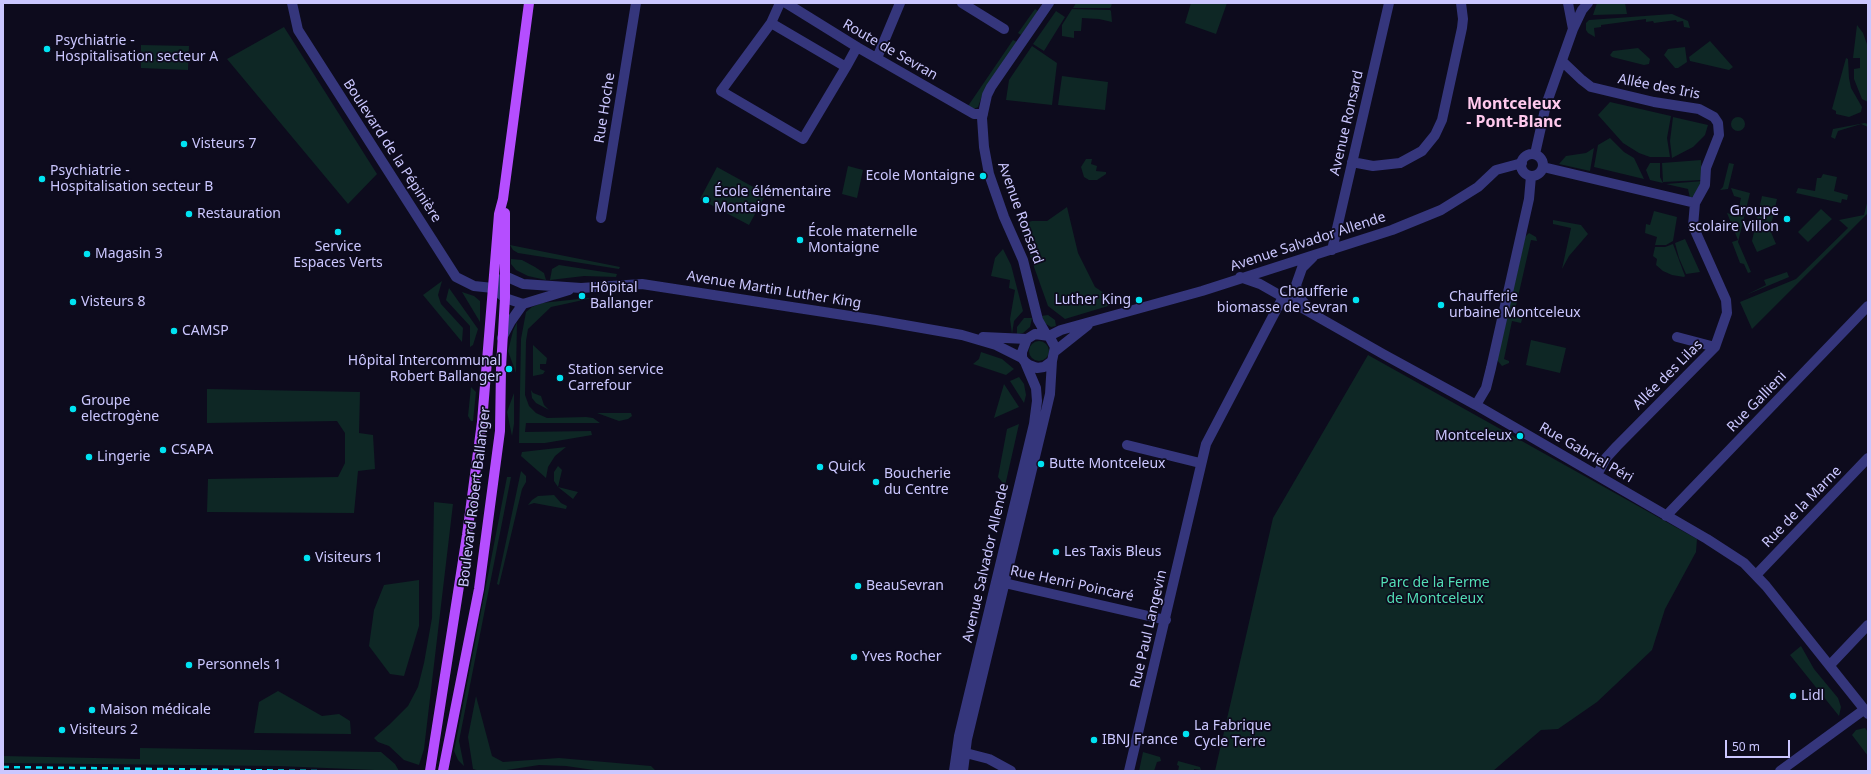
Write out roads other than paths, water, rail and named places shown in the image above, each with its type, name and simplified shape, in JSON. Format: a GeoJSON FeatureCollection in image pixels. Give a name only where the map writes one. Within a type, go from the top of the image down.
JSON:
{"type":"FeatureCollection","features":[{"type":"Feature","properties":{"kind":"main road","name":"Boulevard Robert Ballanger"},"geometry":{"type":"LineString","coordinates":[[430,771],[481,428],[499,214],[503,199],[529,3]]}},
{"type":"Feature","properties":{"kind":"main road","name":"Boulevard Robert Ballanger"},"geometry":{"type":"LineString","coordinates":[[443,771],[479,589],[500,427],[502,338],[505,298],[505,215],[503,199]]}},
{"type":"Feature","properties":{"kind":"street","name":"Boulevard de la Pépinière"},"geometry":{"type":"LineString","coordinates":[[292,3],[298,30],[456,277],[474,286],[493,288]]}},
{"type":"Feature","properties":{"kind":"street","name":"Rue Hoche"},"geometry":{"type":"LineString","coordinates":[[601,218],[636,3]]}},
{"type":"Feature","properties":{"kind":"street"},"geometry":{"type":"LineString","coordinates":[[780,3],[771,23],[721,90],[796,135],[803,139],[857,47]]}},
{"type":"Feature","properties":{"kind":"street","name":"Route de Sevran"},"geometry":{"type":"LineString","coordinates":[[786,3],[857,47],[964,109],[974,114],[983,114]]}},
{"type":"Feature","properties":{"kind":"street"},"geometry":{"type":"LineString","coordinates":[[962,3],[1004,29]]}},
{"type":"Feature","properties":{"kind":"street","name":"Avenue Ronsard"},"geometry":{"type":"LineString","coordinates":[[1047,335],[1038,320],[1023,260],[1004,217],[989,174],[984,147],[983,114],[987,95],[991,87],[1049,3]]}},
{"type":"Feature","properties":{"kind":"street","name":"Avenue Ronsard"},"geometry":{"type":"LineString","coordinates":[[1332,250],[1389,3]]}},
{"type":"Feature","properties":{"kind":"street"},"geometry":{"type":"LineString","coordinates":[[1352,162],[1373,166],[1400,163],[1422,151],[1436,135],[1442,120],[1462,28],[1463,19],[1461,3]]}},
{"type":"Feature","properties":{"kind":"street"},"geometry":{"type":"LineString","coordinates":[[1568,3],[1572,29]]}},
{"type":"Feature","properties":{"kind":"street"},"geometry":{"type":"LineString","coordinates":[[1535,154],[1543,114],[1572,29],[1582,10],[1588,3]]}},
{"type":"Feature","properties":{"kind":"street"},"geometry":{"type":"LineString","coordinates":[[877,58],[898,5]]}},
{"type":"Feature","properties":{"kind":"street"},"geometry":{"type":"LineString","coordinates":[[771,23],[846,66]]}},
{"type":"Feature","properties":{"kind":"street","name":"Allée des Iris"},"geometry":{"type":"LineString","coordinates":[[1562,60],[1582,80],[1592,87],[1654,102],[1698,109],[1714,117],[1718,123],[1719,135],[1706,168],[1705,185],[1695,203]]}},
{"type":"Feature","properties":{"kind":"street"},"geometry":{"type":"LineString","coordinates":[[1535,154],[1542,159],[1543,167],[1540,173],[1531,176],[1523,171],[1522,162],[1528,155],[1535,154]]}},
{"type":"Feature","properties":{"kind":"street","name":"Avenue Salvador Allende"},"geometry":{"type":"LineString","coordinates":[[1047,335],[1202,291],[1392,230],[1440,210],[1478,187],[1496,170],[1522,162]]}},
{"type":"Feature","properties":{"kind":"street"},"geometry":{"type":"LineString","coordinates":[[1543,167],[1695,203]]}},
{"type":"Feature","properties":{"kind":"street"},"geometry":{"type":"LineString","coordinates":[[1476,405],[1486,388],[1491,368],[1529,199],[1531,176]]}},
{"type":"Feature","properties":{"kind":"street","name":"Allée des Lilas"},"geometry":{"type":"LineString","coordinates":[[1596,475],[1606,458],[1617,446],[1716,347],[1727,313],[1726,300],[1693,226],[1695,203]]}},
{"type":"Feature","properties":{"kind":"street"},"geometry":{"type":"LineString","coordinates":[[1313,314],[1300,298],[1296,285],[1302,268],[1314,256]]}},
{"type":"Feature","properties":{"kind":"street"},"geometry":{"type":"LineString","coordinates":[[502,338],[511,320],[523,304],[505,298],[493,288],[505,276]]}},
{"type":"Feature","properties":{"kind":"street","name":"Avenue Martin Luther King"},"geometry":{"type":"LineString","coordinates":[[505,276],[523,284],[580,288],[642,284],[870,319],[962,335],[996,344],[1024,360]]}},
{"type":"Feature","properties":{"kind":"street","name":"Rue Gabriel Péri"},"geometry":{"type":"LineString","coordinates":[[1240,278],[1260,284],[1476,405],[1744,563],[1757,574],[1866,712]]}},
{"type":"Feature","properties":{"kind":"street","name":"Avenue Martin Luther King"},"geometry":{"type":"LineString","coordinates":[[523,304],[546,296],[580,288]]}},
{"type":"Feature","properties":{"kind":"street","name":"Rue Paul Langevin"},"geometry":{"type":"LineString","coordinates":[[1129,771],[1166,620],[1200,463],[1211,433],[1262,340],[1283,297]]}},
{"type":"Feature","properties":{"kind":"street","name":"Rue Gallieni"},"geometry":{"type":"LineString","coordinates":[[1666,516],[1868,306]]}},
{"type":"Feature","properties":{"kind":"street","name":"Avenue Ronsard"},"geometry":{"type":"LineString","coordinates":[[1029,338],[1034,322],[1034,307]]}},
{"type":"Feature","properties":{"kind":"street","name":"Avenue Salvador Allende"},"geometry":{"type":"LineString","coordinates":[[954,771],[1046,411],[1050,394],[1053,356],[1091,323]]}},
{"type":"Feature","properties":{"kind":"street","name":"Avenue Martin Luther King"},"geometry":{"type":"LineString","coordinates":[[962,335],[1029,338]]}},
{"type":"Feature","properties":{"kind":"street"},"geometry":{"type":"LineString","coordinates":[[1047,335],[1054,344],[1053,356],[1044,367],[1032,367],[1024,360],[1022,352],[1029,338],[1047,335]]}},
{"type":"Feature","properties":{"kind":"street"},"geometry":{"type":"LineString","coordinates":[[1678,337],[1716,347]]}},
{"type":"Feature","properties":{"kind":"street","name":"Avenue Salvador Allende"},"geometry":{"type":"LineString","coordinates":[[1001,583],[1038,401],[1036,388],[1024,360]]}},
{"type":"Feature","properties":{"kind":"street"},"geometry":{"type":"LineString","coordinates":[[1127,445],[1200,463]]}},
{"type":"Feature","properties":{"kind":"street","name":"Rue de la Marne"},"geometry":{"type":"LineString","coordinates":[[1757,574],[1868,458]]}},
{"type":"Feature","properties":{"kind":"street","name":"Rue Henri Poincaré"},"geometry":{"type":"LineString","coordinates":[[1001,583],[1166,620]]}},
{"type":"Feature","properties":{"kind":"street"},"geometry":{"type":"LineString","coordinates":[[1830,665],[1868,625]]}},
{"type":"Feature","properties":{"kind":"street"},"geometry":{"type":"LineString","coordinates":[[1780,771],[1866,712]]}},
{"type":"Feature","properties":{"kind":"street"},"geometry":{"type":"LineString","coordinates":[[960,752],[988,759],[1011,771]]}},
{"type":"Feature","properties":{"kind":"street","name":"Avenue Salvador Allende"},"geometry":{"type":"LineString","coordinates":[[960,752],[963,771]]}},
{"type":"Feature","properties":{"kind":"railway"},"geometry":{"type":"LineString","coordinates":[[3,767],[317,771]]}},
{"type":"Feature","properties":{"kind":"place","name":"Psychiatrie - Hospitalisation secteur A"},"geometry":{"type":"Point","coordinates":[47,49]}},
{"type":"Feature","properties":{"kind":"place","name":"Visteurs 7"},"geometry":{"type":"Point","coordinates":[184,144]}},
{"type":"Feature","properties":{"kind":"place","name":"Ecole Montaigne"},"geometry":{"type":"Point","coordinates":[983,176]}},
{"type":"Feature","properties":{"kind":"place","name":"Psychiatrie - Hospitalisation secteur B"},"geometry":{"type":"Point","coordinates":[42,179]}},
{"type":"Feature","properties":{"kind":"place","name":"École élémentaire Montaigne"},"geometry":{"type":"Point","coordinates":[706,200]}},
{"type":"Feature","properties":{"kind":"place","name":"Restauration"},"geometry":{"type":"Point","coordinates":[189,214]}},
{"type":"Feature","properties":{"kind":"place","name":"Groupe scolaire Villon"},"geometry":{"type":"Point","coordinates":[1787,219]}},
{"type":"Feature","properties":{"kind":"place","name":"Service Espaces Verts"},"geometry":{"type":"Point","coordinates":[338,232]}},
{"type":"Feature","properties":{"kind":"place","name":"École maternelle Montaigne"},"geometry":{"type":"Point","coordinates":[800,240]}},
{"type":"Feature","properties":{"kind":"place","name":"Magasin 3"},"geometry":{"type":"Point","coordinates":[87,254]}},
{"type":"Feature","properties":{"kind":"place","name":"Hôpital Ballanger"},"geometry":{"type":"Point","coordinates":[582,296]}},
{"type":"Feature","properties":{"kind":"place","name":"Luther King"},"geometry":{"type":"Point","coordinates":[1139,300]}},
{"type":"Feature","properties":{"kind":"place","name":"Chaufferie biomasse de Sevran"},"geometry":{"type":"Point","coordinates":[1356,300]}},
{"type":"Feature","properties":{"kind":"place","name":"Visteurs 8"},"geometry":{"type":"Point","coordinates":[73,302]}},
{"type":"Feature","properties":{"kind":"place","name":"Chaufferie urbaine Montceleux"},"geometry":{"type":"Point","coordinates":[1441,305]}},
{"type":"Feature","properties":{"kind":"place","name":"CAMSP"},"geometry":{"type":"Point","coordinates":[174,331]}},
{"type":"Feature","properties":{"kind":"place","name":"Hôpital Intercommunal Robert Ballanger"},"geometry":{"type":"Point","coordinates":[509,369]}},
{"type":"Feature","properties":{"kind":"place","name":"Station service Carrefour"},"geometry":{"type":"Point","coordinates":[560,378]}},
{"type":"Feature","properties":{"kind":"place","name":"Groupe electrogène"},"geometry":{"type":"Point","coordinates":[73,409]}},
{"type":"Feature","properties":{"kind":"place","name":"Montceleux"},"geometry":{"type":"Point","coordinates":[1520,436]}},
{"type":"Feature","properties":{"kind":"place","name":"CSAPA"},"geometry":{"type":"Point","coordinates":[163,450]}},
{"type":"Feature","properties":{"kind":"place","name":"Lingerie"},"geometry":{"type":"Point","coordinates":[89,457]}},
{"type":"Feature","properties":{"kind":"place","name":"Butte Montceleux"},"geometry":{"type":"Point","coordinates":[1041,464]}},
{"type":"Feature","properties":{"kind":"place","name":"Quick"},"geometry":{"type":"Point","coordinates":[820,467]}},
{"type":"Feature","properties":{"kind":"place","name":"Boucherie du Centre"},"geometry":{"type":"Point","coordinates":[876,482]}},
{"type":"Feature","properties":{"kind":"place","name":"Les Taxis Bleus"},"geometry":{"type":"Point","coordinates":[1056,552]}},
{"type":"Feature","properties":{"kind":"place","name":"Visiteurs 1"},"geometry":{"type":"Point","coordinates":[307,558]}},
{"type":"Feature","properties":{"kind":"place","name":"BeauSevran"},"geometry":{"type":"Point","coordinates":[858,586]}},
{"type":"Feature","properties":{"kind":"place","name":"Yves Rocher"},"geometry":{"type":"Point","coordinates":[854,657]}},
{"type":"Feature","properties":{"kind":"place","name":"Personnels 1"},"geometry":{"type":"Point","coordinates":[189,665]}},
{"type":"Feature","properties":{"kind":"place","name":"Lidl"},"geometry":{"type":"Point","coordinates":[1793,696]}},
{"type":"Feature","properties":{"kind":"place","name":"Maison médicale"},"geometry":{"type":"Point","coordinates":[92,710]}},
{"type":"Feature","properties":{"kind":"place","name":"Visiteurs 2"},"geometry":{"type":"Point","coordinates":[62,730]}},
{"type":"Feature","properties":{"kind":"place","name":"La Fabrique Cycle Terre"},"geometry":{"type":"Point","coordinates":[1186,734]}},
{"type":"Feature","properties":{"kind":"place","name":"IBNJ France"},"geometry":{"type":"Point","coordinates":[1094,740]}},
{"type":"Feature","properties":{"kind":"district","name":"Montceleux - Pont-Blanc"},"geometry":{"type":"Point","coordinates":[1514,113]}},
{"type":"Feature","properties":{"kind":"park label","name":"Parc de la Ferme de Montceleux"},"geometry":{"type":"Point","coordinates":[1435,592]}}]}
